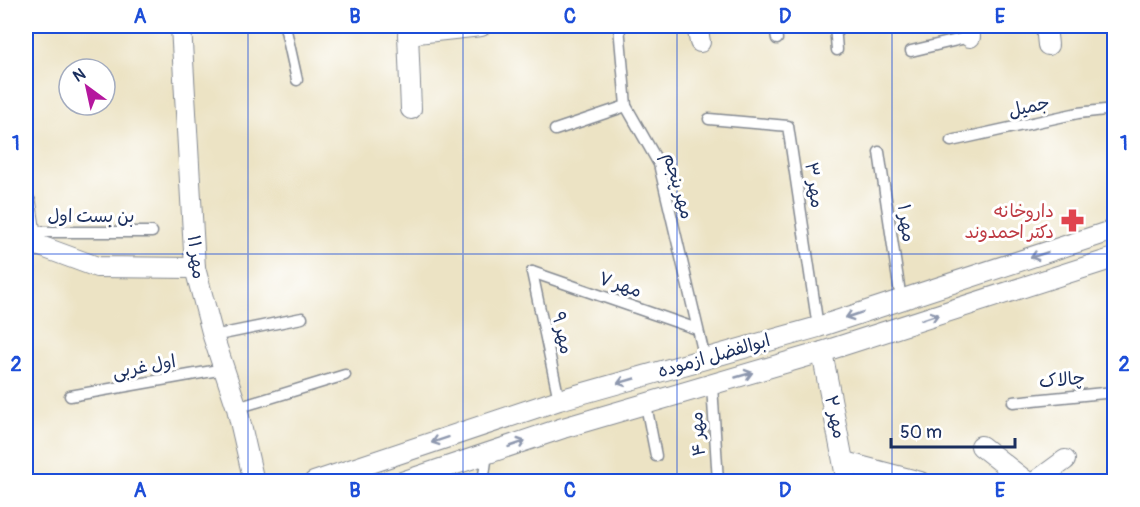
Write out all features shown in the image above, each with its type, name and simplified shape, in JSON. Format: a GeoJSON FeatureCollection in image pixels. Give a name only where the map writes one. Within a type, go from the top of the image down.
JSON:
{"type":"FeatureCollection","features":[{"type":"Feature","properties":{"kind":"street","name":"مهر ۱۱"},"geometry":{"type":"LineString","coordinates":[[181,26],[195,268],[213,336],[237,408],[254,482]]}},
{"type":"Feature","properties":{"kind":"street"},"geometry":{"type":"LineString","coordinates":[[411,109],[409,30],[481,26]]}},
{"type":"Feature","properties":{"kind":"street"},"geometry":{"type":"LineString","coordinates":[[1046,26],[1048,45]]}},
{"type":"Feature","properties":{"kind":"street"},"geometry":{"type":"LineString","coordinates":[[26,203],[28,232],[32,243],[97,267],[195,268]]}},
{"type":"Feature","properties":{"kind":"street","name":"ابوالفضل ازموده"},"geometry":{"type":"LineString","coordinates":[[314,482],[559,400],[818,327],[1114,230]]}},
{"type":"Feature","properties":{"kind":"street","name":"ابوالفضل ازموده"},"geometry":{"type":"LineString","coordinates":[[402,482],[563,428],[822,352],[1114,258]]}},
{"type":"Feature","properties":{"kind":"street","name":"مهر ۲"},"geometry":{"type":"LineString","coordinates":[[822,352],[847,482]]}},
{"type":"Feature","properties":{"kind":"street"},"geometry":{"type":"LineString","coordinates":[[981,446],[1027,482]]}},
{"type":"Feature","properties":{"kind":"street"},"geometry":{"type":"LineString","coordinates":[[1035,482],[1065,460]]}},
{"type":"Feature","properties":{"kind":"street"},"geometry":{"type":"LineString","coordinates":[[844,462],[920,482]]}},
{"type":"Feature","properties":{"kind":"lane"},"geometry":{"type":"LineString","coordinates":[[285,26],[297,80]]}},
{"type":"Feature","properties":{"kind":"lane","name":"مهر پنجم"},"geometry":{"type":"LineString","coordinates":[[619,26],[626,105],[658,164],[705,359]]}},
{"type":"Feature","properties":{"kind":"lane"},"geometry":{"type":"LineString","coordinates":[[775,26],[777,39]]}},
{"type":"Feature","properties":{"kind":"lane"},"geometry":{"type":"LineString","coordinates":[[834,26],[837,51]]}},
{"type":"Feature","properties":{"kind":"lane"},"geometry":{"type":"LineString","coordinates":[[911,51],[969,31]]}},
{"type":"Feature","properties":{"kind":"lane"},"geometry":{"type":"LineString","coordinates":[[555,130],[626,105]]}},
{"type":"Feature","properties":{"kind":"lane","name":"جمیل"},"geometry":{"type":"LineString","coordinates":[[951,141],[1078,113],[1114,109]]}},
{"type":"Feature","properties":{"kind":"lane","name":"مهر ۳"},"geometry":{"type":"LineString","coordinates":[[709,119],[788,126],[818,327]]}},
{"type":"Feature","properties":{"kind":"lane","name":"مهر ۱"},"geometry":{"type":"LineString","coordinates":[[879,152],[901,300]]}},
{"type":"Feature","properties":{"kind":"lane","name":"بن بست اول"},"geometry":{"type":"LineString","coordinates":[[28,232],[152,232]]}},
{"type":"Feature","properties":{"kind":"lane","name":"مهر ۷"},"geometry":{"type":"LineString","coordinates":[[532,272],[697,329]]}},
{"type":"Feature","properties":{"kind":"lane","name":"مهر ۹"},"geometry":{"type":"LineString","coordinates":[[532,272],[559,400]]}},
{"type":"Feature","properties":{"kind":"lane"},"geometry":{"type":"LineString","coordinates":[[213,336],[302,318]]}},
{"type":"Feature","properties":{"kind":"lane","name":"اول غربی"},"geometry":{"type":"LineString","coordinates":[[70,396],[224,369]]}},
{"type":"Feature","properties":{"kind":"lane"},"geometry":{"type":"LineString","coordinates":[[237,408],[345,375]]}},
{"type":"Feature","properties":{"kind":"lane","name":"مهر ۴"},"geometry":{"type":"LineString","coordinates":[[711,385],[718,482]]}},
{"type":"Feature","properties":{"kind":"lane","name":"چالاک"},"geometry":{"type":"LineString","coordinates":[[1012,402],[1114,392]]}},
{"type":"Feature","properties":{"kind":"lane"},"geometry":{"type":"LineString","coordinates":[[646,405],[656,456]]}},
{"type":"Feature","properties":{"kind":"lane"},"geometry":{"type":"LineString","coordinates":[[483,482],[488,454]]}},
{"type":"Feature","properties":{"kind":"place","name":"داروخانه دکتر احمدوند"},"geometry":{"type":"Point","coordinates":[1072,221]}}]}
